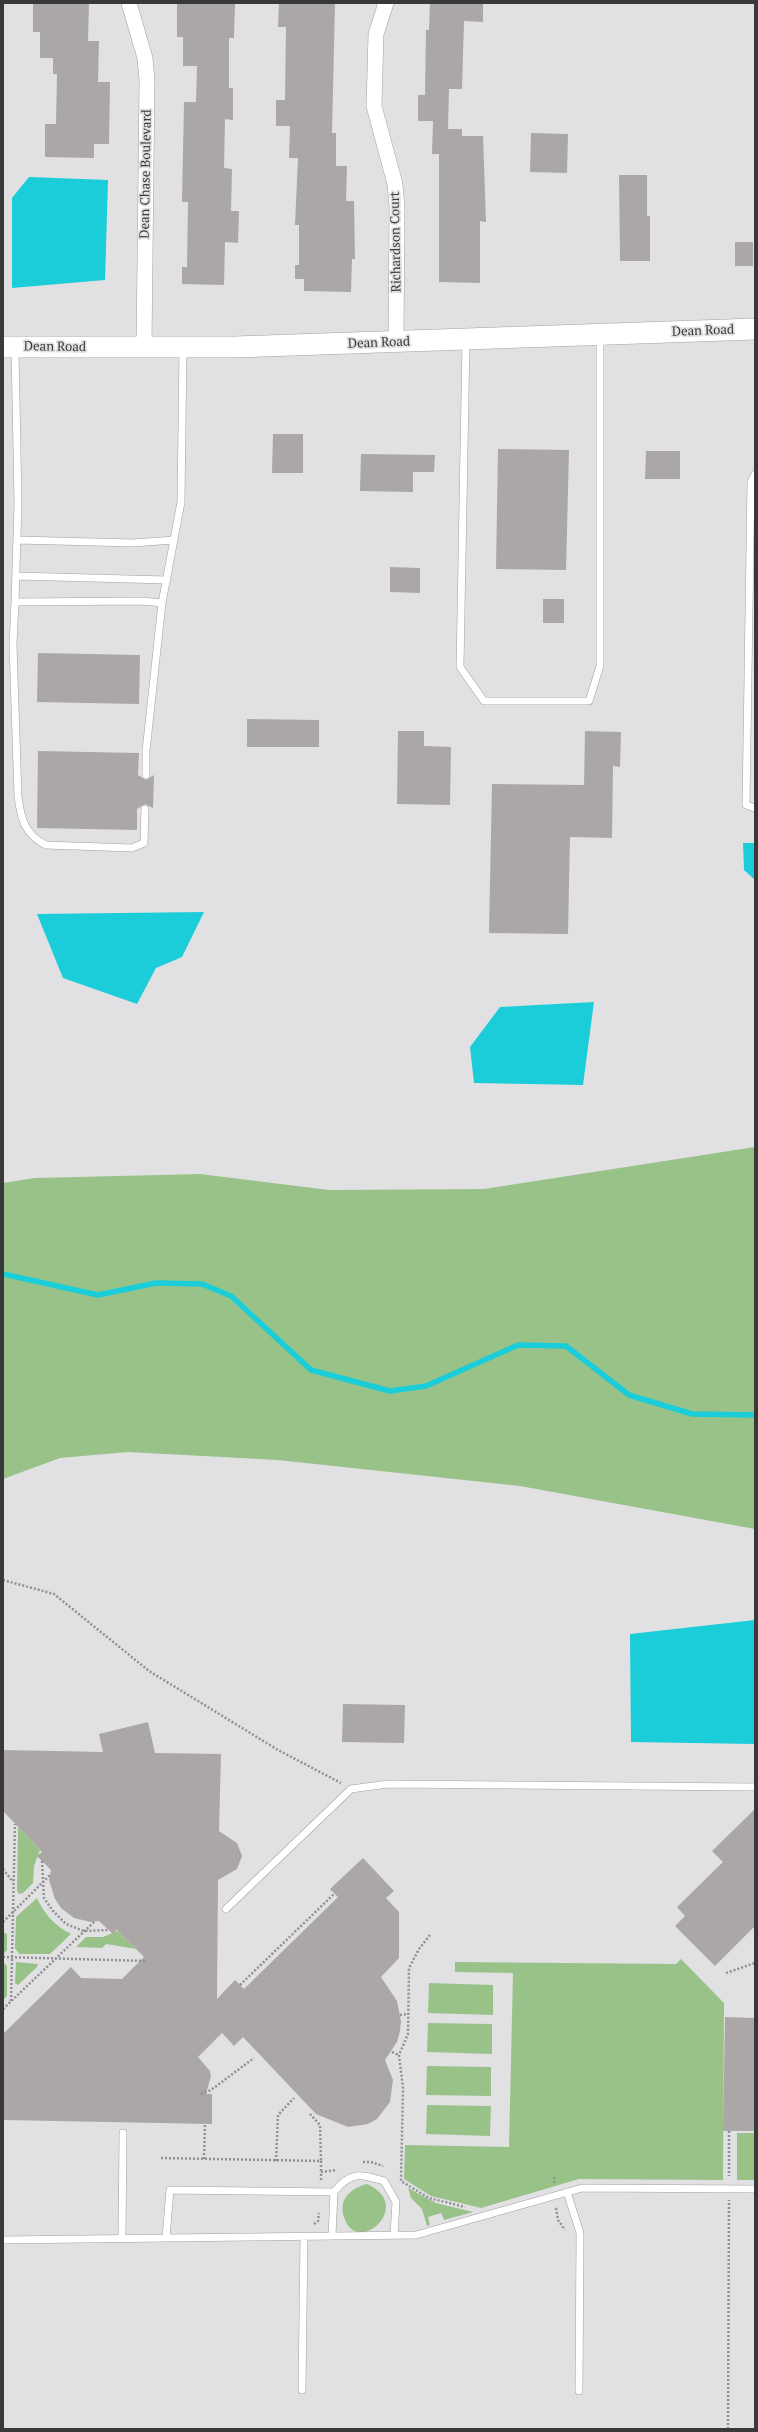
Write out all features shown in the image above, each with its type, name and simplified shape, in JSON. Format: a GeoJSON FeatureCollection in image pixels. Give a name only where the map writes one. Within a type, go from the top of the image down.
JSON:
{"type":"FeatureCollection","features":[{"type":"Feature","properties":{"kind":"main road","name":"Dean Road"},"geometry":{"type":"LineString","coordinates":[[9,347],[183,348],[466,340],[755,329]]}},
{"type":"Feature","properties":{"kind":"street","name":"Dean Chase Boulevard"},"geometry":{"type":"LineString","coordinates":[[129,3],[145,58],[147,80],[144,348]]}},
{"type":"Feature","properties":{"kind":"street","name":"Richardson Court"},"geometry":{"type":"LineString","coordinates":[[386,3],[376,34],[374,106],[394,184],[396,200],[396,342]]}},
{"type":"Feature","properties":{"kind":"lane"},"geometry":{"type":"LineString","coordinates":[[466,340],[460,666],[484,701],[589,700],[600,666],[600,335]]}},
{"type":"Feature","properties":{"kind":"lane"},"geometry":{"type":"LineString","coordinates":[[9,347],[17,540],[13,645],[18,797],[20,815],[25,828],[38,841],[46,845],[132,848],[144,842],[145,809]]}},
{"type":"Feature","properties":{"kind":"lane"},"geometry":{"type":"LineString","coordinates":[[146,775],[146,751],[162,603],[181,502],[183,348]]}},
{"type":"Feature","properties":{"kind":"lane"},"geometry":{"type":"LineString","coordinates":[[755,474],[751,482],[753,586],[746,805],[755,808]]}},
{"type":"Feature","properties":{"kind":"lane"},"geometry":{"type":"LineString","coordinates":[[17,540],[133,543],[174,540]]}},
{"type":"Feature","properties":{"kind":"lane"},"geometry":{"type":"LineString","coordinates":[[16,576],[167,580]]}},
{"type":"Feature","properties":{"kind":"lane"},"geometry":{"type":"LineString","coordinates":[[15,602],[142,601],[162,603]]}},
{"type":"Feature","properties":{"kind":"lane"},"geometry":{"type":"LineString","coordinates":[[226,1909],[351,1789],[388,1784],[755,1787]]}},
{"type":"Feature","properties":{"kind":"lane"},"geometry":{"type":"LineString","coordinates":[[122,2238],[123,2133]]}},
{"type":"Feature","properties":{"kind":"lane"},"geometry":{"type":"LineString","coordinates":[[332,2236],[334,2192],[344,2179],[363,2174],[384,2181],[396,2202],[394,2235]]}},
{"type":"Feature","properties":{"kind":"lane"},"geometry":{"type":"LineString","coordinates":[[3,2240],[416,2235],[582,2188],[755,2189]]}},
{"type":"Feature","properties":{"kind":"lane"},"geometry":{"type":"LineString","coordinates":[[166,2238],[170,2190],[334,2192]]}},
{"type":"Feature","properties":{"kind":"lane"},"geometry":{"type":"LineString","coordinates":[[568,2192],[580,2233],[579,2391]]}},
{"type":"Feature","properties":{"kind":"lane"},"geometry":{"type":"LineString","coordinates":[[302,2390],[304,2236]]}},
{"type":"Feature","properties":{"kind":"path"},"geometry":{"type":"LineString","coordinates":[[3,1580],[54,1594],[150,1672],[278,1750],[351,1789]]}},
{"type":"Feature","properties":{"kind":"path"},"geometry":{"type":"LineString","coordinates":[[11,2001],[15,1824]]}},
{"type":"Feature","properties":{"kind":"path"},"geometry":{"type":"LineString","coordinates":[[42,1861],[44,1898],[53,1911],[66,1924],[84,1931],[108,1930]]}},
{"type":"Feature","properties":{"kind":"path"},"geometry":{"type":"LineString","coordinates":[[3,1869],[13,1882]]}},
{"type":"Feature","properties":{"kind":"path"},"geometry":{"type":"LineString","coordinates":[[3,1922],[50,1875]]}},
{"type":"Feature","properties":{"kind":"path"},"geometry":{"type":"LineString","coordinates":[[240,1985],[334,1894]]}},
{"type":"Feature","properties":{"kind":"path"},"geometry":{"type":"LineString","coordinates":[[3,2009],[94,1922]]}},
{"type":"Feature","properties":{"kind":"path"},"geometry":{"type":"LineString","coordinates":[[403,2186],[401,2181],[403,2088],[398,2054],[408,2034],[409,1968],[419,1949],[430,1935]]}},
{"type":"Feature","properties":{"kind":"path"},"geometry":{"type":"LineString","coordinates":[[3,1957],[146,1961]]}},
{"type":"Feature","properties":{"kind":"path"},"geometry":{"type":"LineString","coordinates":[[726,1973],[755,1963]]}},
{"type":"Feature","properties":{"kind":"path"},"geometry":{"type":"LineString","coordinates":[[400,2015],[408,2014]]}},
{"type":"Feature","properties":{"kind":"path"},"geometry":{"type":"LineString","coordinates":[[392,2052],[398,2054]]}},
{"type":"Feature","properties":{"kind":"path"},"geometry":{"type":"LineString","coordinates":[[201,2094],[211,2090],[254,2058]]}},
{"type":"Feature","properties":{"kind":"path"},"geometry":{"type":"LineString","coordinates":[[276,2161],[278,2116],[294,2098]]}},
{"type":"Feature","properties":{"kind":"path"},"geometry":{"type":"LineString","coordinates":[[310,2114],[320,2125],[321,2161],[318,2221],[312,2225]]}},
{"type":"Feature","properties":{"kind":"path"},"geometry":{"type":"LineString","coordinates":[[204,2159],[205,2124]]}},
{"type":"Feature","properties":{"kind":"path"},"geometry":{"type":"LineString","coordinates":[[728,2131],[730,2189],[728,2429]]}},
{"type":"Feature","properties":{"kind":"path"},"geometry":{"type":"LineString","coordinates":[[161,2158],[321,2161]]}},
{"type":"Feature","properties":{"kind":"path"},"geometry":{"type":"LineString","coordinates":[[358,2162],[371,2162],[387,2167]]}},
{"type":"Feature","properties":{"kind":"path"},"geometry":{"type":"LineString","coordinates":[[321,2172],[342,2168]]}},
{"type":"Feature","properties":{"kind":"path"},"geometry":{"type":"LineString","coordinates":[[396,2176],[401,2181],[429,2198],[470,2208]]}},
{"type":"Feature","properties":{"kind":"path"},"geometry":{"type":"LineString","coordinates":[[555,2195],[558,2220],[566,2232],[566,2237]]}},
{"type":"Feature","properties":{"kind":"green space"},"geometry":{"type":"Polygon","coordinates":[[[755,1147],[755,1529],[520,1486],[278,1460],[128,1452],[60,1458],[3,1479],[3,1183],[35,1178],[200,1174],[329,1190],[484,1189],[755,1147]]]}},
{"type":"Feature","properties":{"kind":"green space"},"geometry":{"type":"Polygon","coordinates":[[[18,1827],[40,1850],[34,1866],[33,1883],[23,1893],[19,1894],[17,1891],[18,1827]]]}},
{"type":"Feature","properties":{"kind":"green space"},"geometry":{"type":"Polygon","coordinates":[[[37,1898],[51,1919],[71,1934],[50,1954],[19,1954],[15,1948],[16,1917],[37,1898]]]}},
{"type":"Feature","properties":{"kind":"green space"},"geometry":{"type":"Polygon","coordinates":[[[118,1931],[136,1949],[106,1944],[102,1948],[76,1947],[86,1937],[103,1937],[118,1931]]]}},
{"type":"Feature","properties":{"kind":"green space"},"geometry":{"type":"Polygon","coordinates":[[[3,1932],[7,1934],[7,1950],[4,1953],[3,1932]]]}},
{"type":"Feature","properties":{"kind":"green space"},"geometry":{"type":"Polygon","coordinates":[[[681,1959],[724,2003],[723,2180],[579,2179],[481,2208],[431,2196],[404,2179],[405,2145],[509,2147],[513,1973],[455,1972],[455,1962],[676,1964],[681,1959]]]}},
{"type":"Feature","properties":{"kind":"green space"},"geometry":{"type":"Polygon","coordinates":[[[3,1962],[7,1966],[7,1996],[3,2000],[3,1962]]]}},
{"type":"Feature","properties":{"kind":"green space"},"geometry":{"type":"Polygon","coordinates":[[[16,1962],[38,1964],[37,1967],[18,1985],[15,1983],[16,1962]]]}},
{"type":"Feature","properties":{"kind":"green space"},"geometry":{"type":"Polygon","coordinates":[[[429,1983],[493,1985],[493,2015],[428,2013],[429,1983]]]}},
{"type":"Feature","properties":{"kind":"green space"},"geometry":{"type":"Polygon","coordinates":[[[428,2023],[492,2024],[492,2054],[427,2052],[428,2023]]]}},
{"type":"Feature","properties":{"kind":"green space"},"geometry":{"type":"Polygon","coordinates":[[[427,2066],[491,2067],[491,2096],[426,2095],[427,2066]]]}},
{"type":"Feature","properties":{"kind":"green space"},"geometry":{"type":"Polygon","coordinates":[[[427,2105],[491,2106],[490,2136],[426,2134],[427,2105]]]}},
{"type":"Feature","properties":{"kind":"green space"},"geometry":{"type":"Polygon","coordinates":[[[737,2133],[755,2133],[755,2180],[737,2180],[737,2133]]]}},
{"type":"Feature","properties":{"kind":"green space"},"geometry":{"type":"Polygon","coordinates":[[[367,2184],[381,2193],[386,2204],[384,2215],[378,2224],[369,2230],[360,2232],[350,2228],[344,2217],[343,2205],[344,2200],[351,2191],[367,2184]]]}},
{"type":"Feature","properties":{"kind":"green space"},"geometry":{"type":"Polygon","coordinates":[[[408,2188],[436,2203],[473,2212],[444,2220],[441,2213],[428,2217],[430,2225],[427,2226],[422,2209],[411,2198],[408,2188]]]}},
{"type":"Feature","properties":{"kind":"water"},"geometry":{"type":"Polygon","coordinates":[[[29,177],[108,180],[105,280],[12,288],[12,198],[29,177]]]}},
{"type":"Feature","properties":{"kind":"water"},"geometry":{"type":"Polygon","coordinates":[[[743,843],[755,843],[755,880],[744,870],[743,843]]]}},
{"type":"Feature","properties":{"kind":"water"},"geometry":{"type":"Polygon","coordinates":[[[204,912],[182,957],[156,968],[137,1004],[63,978],[37,914],[204,912]]]}},
{"type":"Feature","properties":{"kind":"water"},"geometry":{"type":"Polygon","coordinates":[[[594,1002],[583,1085],[474,1083],[470,1047],[500,1007],[594,1002]]]}},
{"type":"Feature","properties":{"kind":"water"},"geometry":{"type":"Polygon","coordinates":[[[755,1620],[755,1744],[631,1742],[630,1634],[755,1620]]]}},
{"type":"Feature","properties":{"kind":"building"},"geometry":{"type":"Polygon","coordinates":[[[33,3],[89,3],[88,41],[99,41],[98,82],[110,82],[109,144],[94,144],[94,158],[45,157],[45,124],[56,124],[57,74],[53,74],[53,58],[40,58],[40,32],[33,32],[33,3]]]}},
{"type":"Feature","properties":{"kind":"building"},"geometry":{"type":"Polygon","coordinates":[[[177,3],[235,4],[234,38],[229,38],[229,88],[233,88],[233,120],[225,119],[224,168],[232,169],[231,211],[239,211],[238,243],[225,242],[224,285],[182,284],[182,267],[187,267],[188,202],[182,202],[184,102],[196,102],[197,66],[183,66],[183,37],[177,37],[177,3]]]}},
{"type":"Feature","properties":{"kind":"building"},"geometry":{"type":"Polygon","coordinates":[[[279,3],[335,3],[332,133],[336,133],[336,166],[347,166],[346,201],[354,201],[355,259],[352,259],[351,292],[304,291],[304,279],[295,279],[295,265],[299,265],[299,225],[295,225],[298,158],[289,158],[290,126],[276,126],[276,100],[285,100],[286,27],[278,27],[279,3]]]}},
{"type":"Feature","properties":{"kind":"building"},"geometry":{"type":"Polygon","coordinates":[[[430,3],[483,3],[483,22],[464,21],[462,89],[449,89],[448,129],[462,129],[462,136],[483,136],[486,222],[480,221],[480,283],[439,282],[439,154],[432,154],[433,121],[418,121],[418,95],[425,95],[426,30],[429,30],[430,3]]]}},
{"type":"Feature","properties":{"kind":"building"},"geometry":{"type":"Polygon","coordinates":[[[531,133],[568,134],[567,173],[530,172],[531,133]]]}},
{"type":"Feature","properties":{"kind":"building"},"geometry":{"type":"Polygon","coordinates":[[[619,175],[647,175],[647,216],[650,216],[650,261],[620,261],[619,175]]]}},
{"type":"Feature","properties":{"kind":"building"},"geometry":{"type":"Polygon","coordinates":[[[735,242],[753,242],[753,266],[735,266],[735,242]]]}},
{"type":"Feature","properties":{"kind":"building"},"geometry":{"type":"Polygon","coordinates":[[[273,434],[303,434],[303,473],[272,473],[273,434]]]}},
{"type":"Feature","properties":{"kind":"building"},"geometry":{"type":"Polygon","coordinates":[[[498,449],[569,450],[566,570],[496,569],[498,449]]]}},
{"type":"Feature","properties":{"kind":"building"},"geometry":{"type":"Polygon","coordinates":[[[646,451],[680,451],[680,479],[645,479],[646,451]]]}},
{"type":"Feature","properties":{"kind":"building"},"geometry":{"type":"Polygon","coordinates":[[[361,454],[435,455],[434,472],[413,472],[413,492],[360,491],[361,454]]]}},
{"type":"Feature","properties":{"kind":"building"},"geometry":{"type":"Polygon","coordinates":[[[390,567],[420,568],[420,593],[390,592],[390,567]]]}},
{"type":"Feature","properties":{"kind":"building"},"geometry":{"type":"Polygon","coordinates":[[[543,599],[564,599],[564,623],[543,623],[543,599]]]}},
{"type":"Feature","properties":{"kind":"building"},"geometry":{"type":"Polygon","coordinates":[[[38,653],[140,655],[139,704],[37,702],[38,653]]]}},
{"type":"Feature","properties":{"kind":"building"},"geometry":{"type":"Polygon","coordinates":[[[247,719],[319,720],[319,747],[247,747],[247,719]]]}},
{"type":"Feature","properties":{"kind":"building"},"geometry":{"type":"Polygon","coordinates":[[[398,731],[424,731],[424,746],[451,747],[450,805],[397,804],[398,731]]]}},
{"type":"Feature","properties":{"kind":"building"},"geometry":{"type":"Polygon","coordinates":[[[585,731],[621,732],[620,767],[613,766],[612,838],[570,837],[568,934],[489,933],[492,784],[584,785],[585,731]]]}},
{"type":"Feature","properties":{"kind":"building"},"geometry":{"type":"Polygon","coordinates":[[[38,751],[139,753],[138,775],[146,780],[154,775],[153,808],[145,804],[137,809],[137,830],[37,828],[38,751]]]}},
{"type":"Feature","properties":{"kind":"building"},"geometry":{"type":"Polygon","coordinates":[[[343,1704],[405,1705],[404,1743],[342,1742],[343,1704]]]}},
{"type":"Feature","properties":{"kind":"building"},"geometry":{"type":"Polygon","coordinates":[[[148,1722],[155,1753],[221,1754],[219,1831],[237,1843],[242,1856],[237,1869],[218,1880],[217,1999],[235,1980],[244,1989],[338,1897],[330,1889],[363,1858],[394,1891],[386,1898],[399,1912],[399,1958],[381,1977],[397,2001],[401,2021],[397,2042],[385,2060],[393,2080],[390,2102],[377,2119],[368,2124],[348,2127],[316,2114],[243,2037],[234,2046],[222,2033],[198,2057],[210,2071],[211,2076],[206,2094],[212,2094],[212,2124],[3,2120],[3,2034],[71,1967],[81,1978],[122,1979],[144,1957],[117,1930],[113,1934],[99,1921],[91,1922],[74,1918],[61,1908],[55,1899],[49,1880],[51,1870],[37,1856],[42,1852],[3,1811],[3,1750],[103,1752],[99,1734],[148,1722]]]}},
{"type":"Feature","properties":{"kind":"building"},"geometry":{"type":"Polygon","coordinates":[[[755,1809],[755,1926],[715,1966],[675,1926],[685,1916],[677,1907],[723,1862],[712,1851],[755,1809]]]}},
{"type":"Feature","properties":{"kind":"building"},"geometry":{"type":"Polygon","coordinates":[[[725,2017],[755,2018],[755,2131],[723,2131],[725,2017]]]}},
{"type":"Feature","properties":{"kind":"waterway"},"geometry":{"type":"LineString","coordinates":[[3,1274],[98,1295],[156,1283],[202,1284],[231,1296],[311,1370],[390,1391],[426,1386],[518,1345],[566,1346],[629,1395],[692,1414],[755,1415]]}}]}
